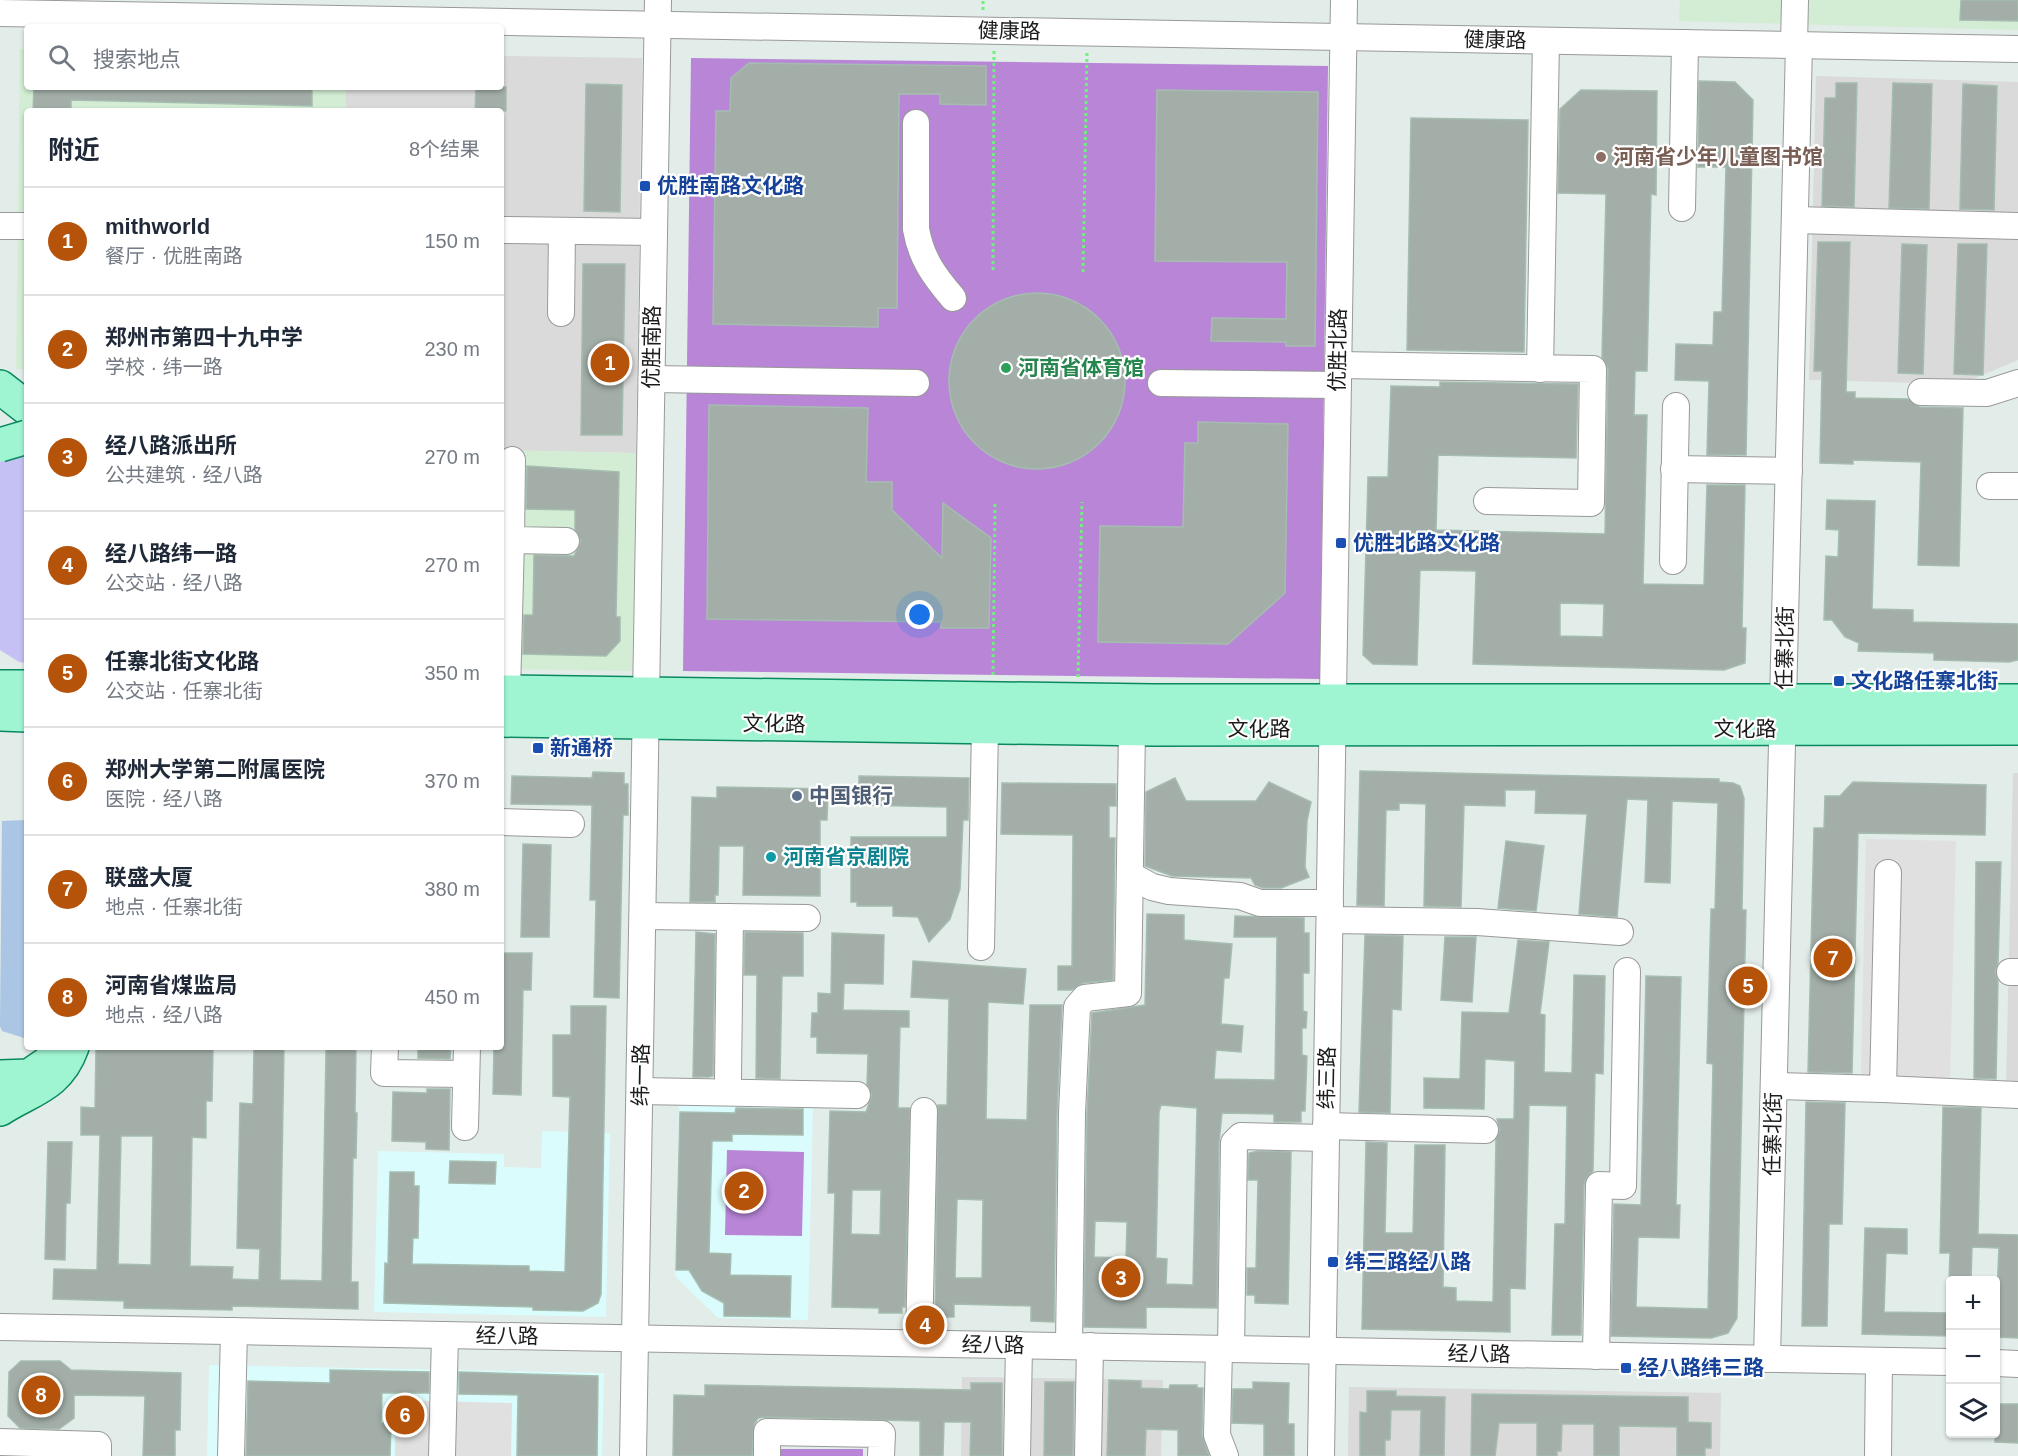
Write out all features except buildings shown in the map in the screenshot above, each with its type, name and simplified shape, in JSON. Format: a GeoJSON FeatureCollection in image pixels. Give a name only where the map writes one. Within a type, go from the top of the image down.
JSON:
{"type":"FeatureCollection","features":[{"type":"Feature","properties":{"kind":"main road"},"geometry":{"type":"LineString","coordinates":[[0,387],[24,406]]}},
{"type":"Feature","properties":{"kind":"main road"},"geometry":{"type":"LineString","coordinates":[[0,445],[24,439]]}},
{"type":"Feature","properties":{"kind":"main road"},"geometry":{"type":"LineString","coordinates":[[0,687],[24,687]]}},
{"type":"Feature","properties":{"kind":"main road","name":"文化路"},"geometry":{"type":"LineString","coordinates":[[989,713],[1077,700],[1333,715],[1784,715],[2018,728]]}},
{"type":"Feature","properties":{"kind":"main road","name":"文化路"},"geometry":{"type":"LineString","coordinates":[[1784,715],[2018,700]]}},
{"type":"Feature","properties":{"kind":"main road","name":"文化路"},"geometry":{"type":"LineString","coordinates":[[504,702],[647,708],[989,713],[1132,729],[1333,715]]}},
{"type":"Feature","properties":{"kind":"main road"},"geometry":{"type":"LineString","coordinates":[[0,714],[24,715]]}},
{"type":"Feature","properties":{"kind":"main road"},"geometry":{"type":"LineString","coordinates":[[0,1077],[29,1076],[50,1061],[57,1050]]}},
{"type":"Feature","properties":{"kind":"main road"},"geometry":{"type":"LineString","coordinates":[[0,1108],[39,1089],[55,1076],[66,1064],[71,1050]]}},
{"type":"Feature","properties":{"kind":"street","name":"优胜北路"},"geometry":{"type":"LineString","coordinates":[[1333,715],[1344,0]]}},
{"type":"Feature","properties":{"kind":"street","name":"任寨北街"},"geometry":{"type":"LineString","coordinates":[[1767,1359],[1795,220],[1795,0]]}},
{"type":"Feature","properties":{"kind":"street","name":"健康路"},"geometry":{"type":"LineString","coordinates":[[0,13],[658,12],[994,31],[2018,49]]}},
{"type":"Feature","properties":{"kind":"street","name":"优胜南路"},"geometry":{"type":"LineString","coordinates":[[647,708],[658,12]]}},
{"type":"Feature","properties":{"kind":"street"},"geometry":{"type":"LineString","coordinates":[[1540,369],[1546,41]]}},
{"type":"Feature","properties":{"kind":"street"},"geometry":{"type":"LineString","coordinates":[[1682,208],[1685,44]]}},
{"type":"Feature","properties":{"kind":"street"},"geometry":{"type":"LineString","coordinates":[[916,123],[918,243],[930,271],[953,298]]}},
{"type":"Feature","properties":{"kind":"street"},"geometry":{"type":"LineString","coordinates":[[1795,220],[2018,226]]}},
{"type":"Feature","properties":{"kind":"street"},"geometry":{"type":"LineString","coordinates":[[0,226],[24,226]]}},
{"type":"Feature","properties":{"kind":"street"},"geometry":{"type":"LineString","coordinates":[[504,230],[654,232]]}},
{"type":"Feature","properties":{"kind":"street"},"geometry":{"type":"LineString","coordinates":[[561,313],[562,231]]}},
{"type":"Feature","properties":{"kind":"street"},"geometry":{"type":"LineString","coordinates":[[1161,383],[1338,375],[1593,369],[1591,503],[1487,501]]}},
{"type":"Feature","properties":{"kind":"street"},"geometry":{"type":"LineString","coordinates":[[652,379],[915,383]]}},
{"type":"Feature","properties":{"kind":"street"},"geometry":{"type":"LineString","coordinates":[[1921,392],[1987,393],[2018,383]]}},
{"type":"Feature","properties":{"kind":"street"},"geometry":{"type":"LineString","coordinates":[[1673,561],[1676,406]]}},
{"type":"Feature","properties":{"kind":"street"},"geometry":{"type":"LineString","coordinates":[[0,439],[24,438]]}},
{"type":"Feature","properties":{"kind":"street"},"geometry":{"type":"LineString","coordinates":[[504,648],[506,500],[512,459]]}},
{"type":"Feature","properties":{"kind":"street"},"geometry":{"type":"LineString","coordinates":[[1674,469],[1789,471]]}},
{"type":"Feature","properties":{"kind":"street"},"geometry":{"type":"LineString","coordinates":[[1990,486],[2018,486]]}},
{"type":"Feature","properties":{"kind":"street"},"geometry":{"type":"LineString","coordinates":[[506,540],[566,541]]}},
{"type":"Feature","properties":{"kind":"street","name":"纬一路"},"geometry":{"type":"LineString","coordinates":[[633,1456],[647,708]]}},
{"type":"Feature","properties":{"kind":"street"},"geometry":{"type":"LineString","coordinates":[[981,947],[989,713]]}},
{"type":"Feature","properties":{"kind":"street","name":"纬三路"},"geometry":{"type":"LineString","coordinates":[[1321,1456],[1333,715]]}},
{"type":"Feature","properties":{"kind":"street"},"geometry":{"type":"LineString","coordinates":[[1088,1456],[1080,1346],[1072,1113],[1077,1007],[1085,998],[1128,993],[1132,729]]}},
{"type":"Feature","properties":{"kind":"street"},"geometry":{"type":"LineString","coordinates":[[504,822],[571,824]]}},
{"type":"Feature","properties":{"kind":"street"},"geometry":{"type":"LineString","coordinates":[[1883,1089],[1888,873]]}},
{"type":"Feature","properties":{"kind":"street"},"geometry":{"type":"LineString","coordinates":[[1130,875],[1152,887],[1169,891],[1240,896],[1260,903],[1330,911],[1620,932]]}},
{"type":"Feature","properties":{"kind":"street"},"geometry":{"type":"LineString","coordinates":[[643,916],[807,918]]}},
{"type":"Feature","properties":{"kind":"street"},"geometry":{"type":"LineString","coordinates":[[728,1077],[730,917]]}},
{"type":"Feature","properties":{"kind":"street"},"geometry":{"type":"LineString","coordinates":[[1596,1356],[1599,1185],[1623,1186],[1627,971]]}},
{"type":"Feature","properties":{"kind":"street"},"geometry":{"type":"LineString","coordinates":[[385,1050],[384,1073],[466,1074]]}},
{"type":"Feature","properties":{"kind":"street"},"geometry":{"type":"LineString","coordinates":[[465,1127],[467,1050]]}},
{"type":"Feature","properties":{"kind":"street"},"geometry":{"type":"LineString","coordinates":[[1774,1086],[2018,1095]]}},
{"type":"Feature","properties":{"kind":"street"},"geometry":{"type":"LineString","coordinates":[[640,1091],[857,1095]]}},
{"type":"Feature","properties":{"kind":"street"},"geometry":{"type":"LineString","coordinates":[[919,1343],[924,1111]]}},
{"type":"Feature","properties":{"kind":"street"},"geometry":{"type":"LineString","coordinates":[[1226,1456],[1217,1435],[1225,1349],[1234,1143],[1241,1136],[1326,1132],[1485,1130]]}},
{"type":"Feature","properties":{"kind":"street","name":"经八路"},"geometry":{"type":"LineString","coordinates":[[0,1327],[1946,1362]]}},
{"type":"Feature","properties":{"kind":"street"},"geometry":{"type":"LineString","coordinates":[[231,1456],[234,1331]]}},
{"type":"Feature","properties":{"kind":"street"},"geometry":{"type":"LineString","coordinates":[[442,1456],[444,1335]]}},
{"type":"Feature","properties":{"kind":"street"},"geometry":{"type":"LineString","coordinates":[[1017,1456],[1019,1345]]}},
{"type":"Feature","properties":{"kind":"street"},"geometry":{"type":"LineString","coordinates":[[1878,1456],[1879,1361]]}},
{"type":"Feature","properties":{"kind":"street"},"geometry":{"type":"LineString","coordinates":[[2000,1363],[2018,1364]]}},
{"type":"Feature","properties":{"kind":"street"},"geometry":{"type":"LineString","coordinates":[[767,1456],[767,1432],[882,1434],[881,1456]]}},
{"type":"Feature","properties":{"kind":"street"},"geometry":{"type":"LineString","coordinates":[[12,1447],[98,1444],[98,1456]]}},
{"type":"Feature","properties":{"kind":"path"},"geometry":{"type":"LineString","coordinates":[[993,270],[994,31]]}},
{"type":"Feature","properties":{"kind":"path"},"geometry":{"type":"LineString","coordinates":[[1083,272],[1088,33]]}},
{"type":"Feature","properties":{"kind":"path"},"geometry":{"type":"LineString","coordinates":[[1077,700],[1082,502]]}},
{"type":"Feature","properties":{"kind":"path"},"geometry":{"type":"LineString","coordinates":[[989,713],[996,503]]}},
{"type":"Feature","properties":{"kind":"shaded area"},"geometry":{"type":"Polygon","coordinates":[[[1680,0],[2018,0],[2018,30],[1679,21],[1680,0]]]}},
{"type":"Feature","properties":{"kind":"shaded area"},"geometry":{"type":"Polygon","coordinates":[[[20,49],[24,49],[24,90],[346,90],[346,108],[24,108],[24,369],[16,369],[20,49]]]}},
{"type":"Feature","properties":{"kind":"shaded area"},"geometry":{"type":"Polygon","coordinates":[[[504,56],[642,58],[636,453],[504,450],[504,108],[346,108],[346,90],[504,90],[504,56]]]}},
{"type":"Feature","properties":{"kind":"shaded area","name":"河南省体育馆"},"geometry":{"type":"Polygon","coordinates":[[[691,58],[1328,66],[1320,679],[683,671],[691,58]]]}},
{"type":"Feature","properties":{"kind":"shaded area"},"geometry":{"type":"Polygon","coordinates":[[[1816,76],[2018,82],[2018,360],[1961,384],[1809,380],[1816,76]]]}},
{"type":"Feature","properties":{"kind":"shaded area"},"geometry":{"type":"Polygon","coordinates":[[[17,449],[24,449],[24,663],[0,650],[0,462],[17,449]]]}},
{"type":"Feature","properties":{"kind":"shaded area"},"geometry":{"type":"Polygon","coordinates":[[[504,450],[636,453],[632,671],[504,669],[504,450]]]}},
{"type":"Feature","properties":{"kind":"shaded area"},"geometry":{"type":"Polygon","coordinates":[[[2013,773],[2018,773],[2018,1088],[2006,1088],[2013,773]]]}},
{"type":"Feature","properties":{"kind":"shaded area"},"geometry":{"type":"Polygon","coordinates":[[[24,820],[24,1038],[2,1031],[0,1026],[2,821],[24,820]]]}},
{"type":"Feature","properties":{"kind":"shaded area"},"geometry":{"type":"Polygon","coordinates":[[[1866,839],[1956,841],[1950,1079],[1861,1077],[1866,839]]]}},
{"type":"Feature","properties":{"kind":"shaded area"},"geometry":{"type":"Polygon","coordinates":[[[679,1103],[813,1106],[808,1320],[718,1318],[675,1276],[679,1103]]]}},
{"type":"Feature","properties":{"kind":"shaded area"},"geometry":{"type":"Polygon","coordinates":[[[542,1131],[610,1133],[606,1317],[374,1312],[378,1151],[504,1154],[504,1167],[541,1168],[542,1131]]]}},
{"type":"Feature","properties":{"kind":"shaded area"},"geometry":{"type":"Polygon","coordinates":[[[727,1150],[804,1152],[802,1236],[725,1235],[727,1150]]]}},
{"type":"Feature","properties":{"kind":"shaded area"},"geometry":{"type":"Polygon","coordinates":[[[209,1365],[604,1373],[602,1456],[207,1456],[209,1365]]]}},
{"type":"Feature","properties":{"kind":"shaded area"},"geometry":{"type":"Polygon","coordinates":[[[962,1377],[1163,1380],[1161,1456],[961,1456],[962,1377]]]}},
{"type":"Feature","properties":{"kind":"shaded area"},"geometry":{"type":"Polygon","coordinates":[[[1349,1387],[1721,1393],[1720,1456],[1348,1456],[1349,1387]]]}},
{"type":"Feature","properties":{"kind":"shaded area"},"geometry":{"type":"Polygon","coordinates":[[[396,1400],[512,1403],[511,1456],[395,1456],[396,1400]]]}},
{"type":"Feature","properties":{"kind":"shaded area"},"geometry":{"type":"Polygon","coordinates":[[[773,1449],[863,1449],[863,1456],[773,1456],[773,1449]]]}},
{"type":"Feature","properties":{"kind":"place","name":"河南省少年儿童图书馆"},"geometry":{"type":"Point","coordinates":[1601,157]}},
{"type":"Feature","properties":{"kind":"place","name":"优胜南路文化路"},"geometry":{"type":"Point","coordinates":[645,186]}},
{"type":"Feature","properties":{"kind":"place","name":"mithworld"},"geometry":{"type":"Point","coordinates":[610,363]}},
{"type":"Feature","properties":{"kind":"place","name":"河南省体育馆"},"geometry":{"type":"Point","coordinates":[1006,368]}},
{"type":"Feature","properties":{"kind":"place","name":"优胜北路文化路"},"geometry":{"type":"Point","coordinates":[1341,543]}},
{"type":"Feature","properties":{"kind":"place","name":"文化路任寨北街"},"geometry":{"type":"Point","coordinates":[1839,681]}},
{"type":"Feature","properties":{"kind":"place","name":"新通桥"},"geometry":{"type":"Point","coordinates":[538,748]}},
{"type":"Feature","properties":{"kind":"place","name":"中国银行"},"geometry":{"type":"Point","coordinates":[797,796]}},
{"type":"Feature","properties":{"kind":"place","name":"河南省京剧院"},"geometry":{"type":"Point","coordinates":[771,857]}},
{"type":"Feature","properties":{"kind":"place","name":"联盛大厦"},"geometry":{"type":"Point","coordinates":[1833,958]}},
{"type":"Feature","properties":{"kind":"place","name":"任寨北街文化路"},"geometry":{"type":"Point","coordinates":[1748,986]}},
{"type":"Feature","properties":{"kind":"place","name":"郑州市第四十九中学"},"geometry":{"type":"Point","coordinates":[744,1191]}},
{"type":"Feature","properties":{"kind":"place","name":"纬三路经八路"},"geometry":{"type":"Point","coordinates":[1333,1262]}},
{"type":"Feature","properties":{"kind":"place","name":"经八路派出所"},"geometry":{"type":"Point","coordinates":[1121,1278]}},
{"type":"Feature","properties":{"kind":"place","name":"经八路纬一路"},"geometry":{"type":"Point","coordinates":[925,1325]}},
{"type":"Feature","properties":{"kind":"place","name":"经八路纬三路"},"geometry":{"type":"Point","coordinates":[1626,1368]}},
{"type":"Feature","properties":{"kind":"place","name":"河南省煤监局"},"geometry":{"type":"Point","coordinates":[41,1395]}},
{"type":"Feature","properties":{"kind":"place","name":"郑州大学第二附属医院"},"geometry":{"type":"Point","coordinates":[405,1415]}}]}
